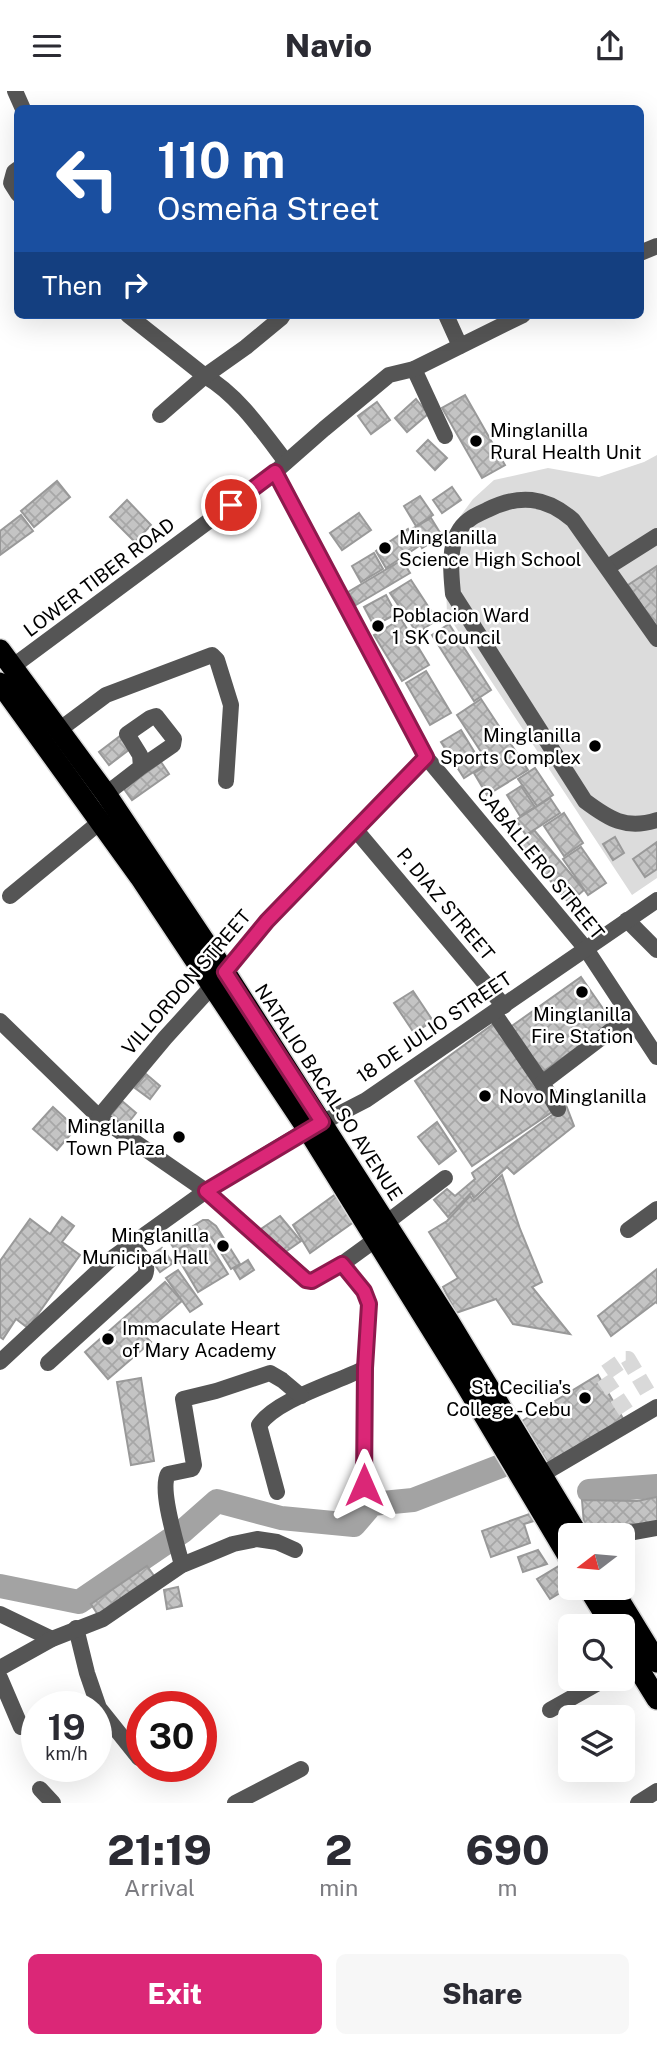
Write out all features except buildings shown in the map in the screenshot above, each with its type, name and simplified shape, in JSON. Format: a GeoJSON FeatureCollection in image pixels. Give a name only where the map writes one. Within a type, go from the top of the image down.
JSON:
{"type":"FeatureCollection","features":[{"type":"Feature","properties":{"kind":"highway","name":"NATALIO BACALSO AVENUE"},"geometry":{"type":"LineString","coordinates":[[4,667],[59,730],[106,795],[218,979],[315,1126],[380,1232],[558,1539]]}},
{"type":"Feature","properties":{"kind":"highway","name":"NATALIO BACALSO AVENUE"},"geometry":{"type":"LineString","coordinates":[[4,667],[100,822],[218,979]]}},
{"type":"Feature","properties":{"kind":"highway","name":"NATALIO BACALSO AVENUE"},"geometry":{"type":"LineString","coordinates":[[380,1232],[449,1322],[571,1523]]}},
{"type":"Feature","properties":{"kind":"highway"},"geometry":{"type":"LineString","coordinates":[[619,1600],[657,1662]]}},
{"type":"Feature","properties":{"kind":"highway"},"geometry":{"type":"LineString","coordinates":[[635,1673],[657,1699]]}},
{"type":"Feature","properties":{"kind":"street","name":"CABALLERO STREET"},"geometry":{"type":"LineString","coordinates":[[133,319],[216,383],[261,428],[426,757],[586,949],[657,1057]]}},
{"type":"Feature","properties":{"kind":"street"},"geometry":{"type":"LineString","coordinates":[[160,415],[278,319]]}},
{"type":"Feature","properties":{"kind":"street"},"geometry":{"type":"LineString","coordinates":[[448,319],[460,346]]}},
{"type":"Feature","properties":{"kind":"street","name":"LOWER TIBER ROAD"},"geometry":{"type":"LineString","coordinates":[[4,667],[280,467],[389,375],[414,369],[515,319]]}},
{"type":"Feature","properties":{"kind":"street"},"geometry":{"type":"LineString","coordinates":[[414,369],[445,436]]}},
{"type":"Feature","properties":{"kind":"street"},"geometry":{"type":"LineString","coordinates":[[657,639],[608,567],[573,520],[561,509],[524,499],[504,501],[471,517],[459,531],[451,556],[453,594],[585,801],[617,822],[646,824],[657,820]]}},
{"type":"Feature","properties":{"kind":"street"},"geometry":{"type":"LineString","coordinates":[[608,567],[657,536]]}},
{"type":"Feature","properties":{"kind":"street"},"geometry":{"type":"LineString","coordinates":[[59,730],[106,695],[212,655],[217,660],[231,705],[226,781]]}},
{"type":"Feature","properties":{"kind":"street","name":"VILLORDON STREET"},"geometry":{"type":"LineString","coordinates":[[99,1117],[267,921],[426,757]]}},
{"type":"Feature","properties":{"kind":"street"},"geometry":{"type":"LineString","coordinates":[[106,795],[141,767]]}},
{"type":"Feature","properties":{"kind":"street"},"geometry":{"type":"LineString","coordinates":[[10,895],[100,822]]}},
{"type":"Feature","properties":{"kind":"street","name":"P. DIAZ STREET"},"geometry":{"type":"LineString","coordinates":[[355,829],[499,1010],[558,1109]]}},
{"type":"Feature","properties":{"kind":"street","name":"18 DE JULIO STREET"},"geometry":{"type":"LineString","coordinates":[[0,1362],[111,1259],[206,1191],[315,1126],[366,1100],[657,900]]}},
{"type":"Feature","properties":{"kind":"street"},"geometry":{"type":"LineString","coordinates":[[627,920],[657,950]]}},
{"type":"Feature","properties":{"kind":"street"},"geometry":{"type":"LineString","coordinates":[[542,1083],[630,1016]]}},
{"type":"Feature","properties":{"kind":"street"},"geometry":{"type":"LineString","coordinates":[[0,1021],[99,1117],[206,1191],[308,1281],[342,1264],[445,1178]]}},
{"type":"Feature","properties":{"kind":"street"},"geometry":{"type":"LineString","coordinates":[[628,1230],[657,1209]]}},
{"type":"Feature","properties":{"kind":"street"},"geometry":{"type":"LineString","coordinates":[[48,1363],[145,1275],[146,1262],[131,1245]]}},
{"type":"Feature","properties":{"kind":"street"},"geometry":{"type":"LineString","coordinates":[[342,1264],[364,1291],[369,1304],[365,1368],[364,1485]]}},
{"type":"Feature","properties":{"kind":"street"},"geometry":{"type":"LineString","coordinates":[[277,1492],[259,1425],[265,1416],[301,1396],[365,1368]]}},
{"type":"Feature","properties":{"kind":"street"},"geometry":{"type":"LineString","coordinates":[[182,1565],[165,1497],[164,1481],[168,1474],[192,1469],[194,1465],[184,1398],[216,1391],[270,1373],[301,1396]]}},
{"type":"Feature","properties":{"kind":"street"},"geometry":{"type":"LineString","coordinates":[[541,1475],[629,1416],[655,1404]]}},
{"type":"Feature","properties":{"kind":"street"},"geometry":{"type":"LineString","coordinates":[[635,1532],[657,1528]]}},
{"type":"Feature","properties":{"kind":"street"},"geometry":{"type":"LineString","coordinates":[[0,1668],[52,1639],[103,1619],[182,1565],[233,1544],[257,1539],[277,1542],[295,1550]]}},
{"type":"Feature","properties":{"kind":"street"},"geometry":{"type":"LineString","coordinates":[[0,1614],[52,1639]]}},
{"type":"Feature","properties":{"kind":"street"},"geometry":{"type":"LineString","coordinates":[[76,1629],[99,1708],[126,1742]]}},
{"type":"Feature","properties":{"kind":"street"},"geometry":{"type":"LineString","coordinates":[[0,1678],[21,1727]]}},
{"type":"Feature","properties":{"kind":"street"},"geometry":{"type":"LineString","coordinates":[[550,1710],[584,1691]]}},
{"type":"Feature","properties":{"kind":"street"},"geometry":{"type":"LineString","coordinates":[[235,1803],[301,1769]]}},
{"type":"Feature","properties":{"kind":"street"},"geometry":{"type":"LineString","coordinates":[[40,1789],[53,1803]]}},
{"type":"Feature","properties":{"kind":"street"},"geometry":{"type":"LineString","coordinates":[[638,1803],[657,1791]]}},
{"type":"Feature","properties":{"kind":"shaded area","name":"Minglanilla Sports Complex"},"geometry":{"type":"Polygon","coordinates":[[[657,455],[657,878],[632,895],[447,614],[445,555],[450,530],[473,499],[494,480],[548,468],[599,477],[657,455]]]}},
{"type":"Feature","properties":{"kind":"waterway"},"geometry":{"type":"LineString","coordinates":[[0,1586],[79,1602],[183,1531],[217,1501],[281,1518],[354,1525],[372,1504],[413,1500],[501,1466]]}},
{"type":"Feature","properties":{"kind":"waterway"},"geometry":{"type":"LineString","coordinates":[[589,1491],[657,1486]]}},
{"type":"Feature","properties":{"kind":"tunnel"},"geometry":{"type":"LineString","coordinates":[[626,1411],[602,1375],[625,1359],[628,1359],[651,1398]]}},
{"type":"Feature","properties":{"kind":"place","name":"Minglanilla Rural Health Unit"},"geometry":{"type":"Point","coordinates":[476,441]}},
{"type":"Feature","properties":{"kind":"place","name":"Minglanilla Science High School"},"geometry":{"type":"Point","coordinates":[385,548]}},
{"type":"Feature","properties":{"kind":"place","name":"Poblacion Ward 1 SK Council"},"geometry":{"type":"Point","coordinates":[378,626]}},
{"type":"Feature","properties":{"kind":"place","name":"Minglanilla Sports Complex"},"geometry":{"type":"Point","coordinates":[595,746]}},
{"type":"Feature","properties":{"kind":"place","name":"Minglanilla Fire Station"},"geometry":{"type":"Point","coordinates":[582,992]}},
{"type":"Feature","properties":{"kind":"place","name":"Novo Minglanilla"},"geometry":{"type":"Point","coordinates":[485,1096]}},
{"type":"Feature","properties":{"kind":"place","name":"Minglanilla Town Plaza"},"geometry":{"type":"Point","coordinates":[179,1137]}},
{"type":"Feature","properties":{"kind":"place","name":"Minglanilla Municipal Hall"},"geometry":{"type":"Point","coordinates":[223,1246]}},
{"type":"Feature","properties":{"kind":"place","name":"Immaculate Heart of Mary Academy"},"geometry":{"type":"Point","coordinates":[108,1339]}},
{"type":"Feature","properties":{"kind":"place","name":"St. Cecilia's College - Cebu"},"geometry":{"type":"Point","coordinates":[585,1398]}},
{"type":"Feature","properties":{"kind":"route"},"geometry":{"type":"LineString","coordinates":[[231,505],[275,472],[426,757],[267,921],[225,972],[322,1122],[206,1191],[306,1280],[312,1281],[342,1264],[364,1291],[369,1304],[365,1368],[364,1485]]}}]}
